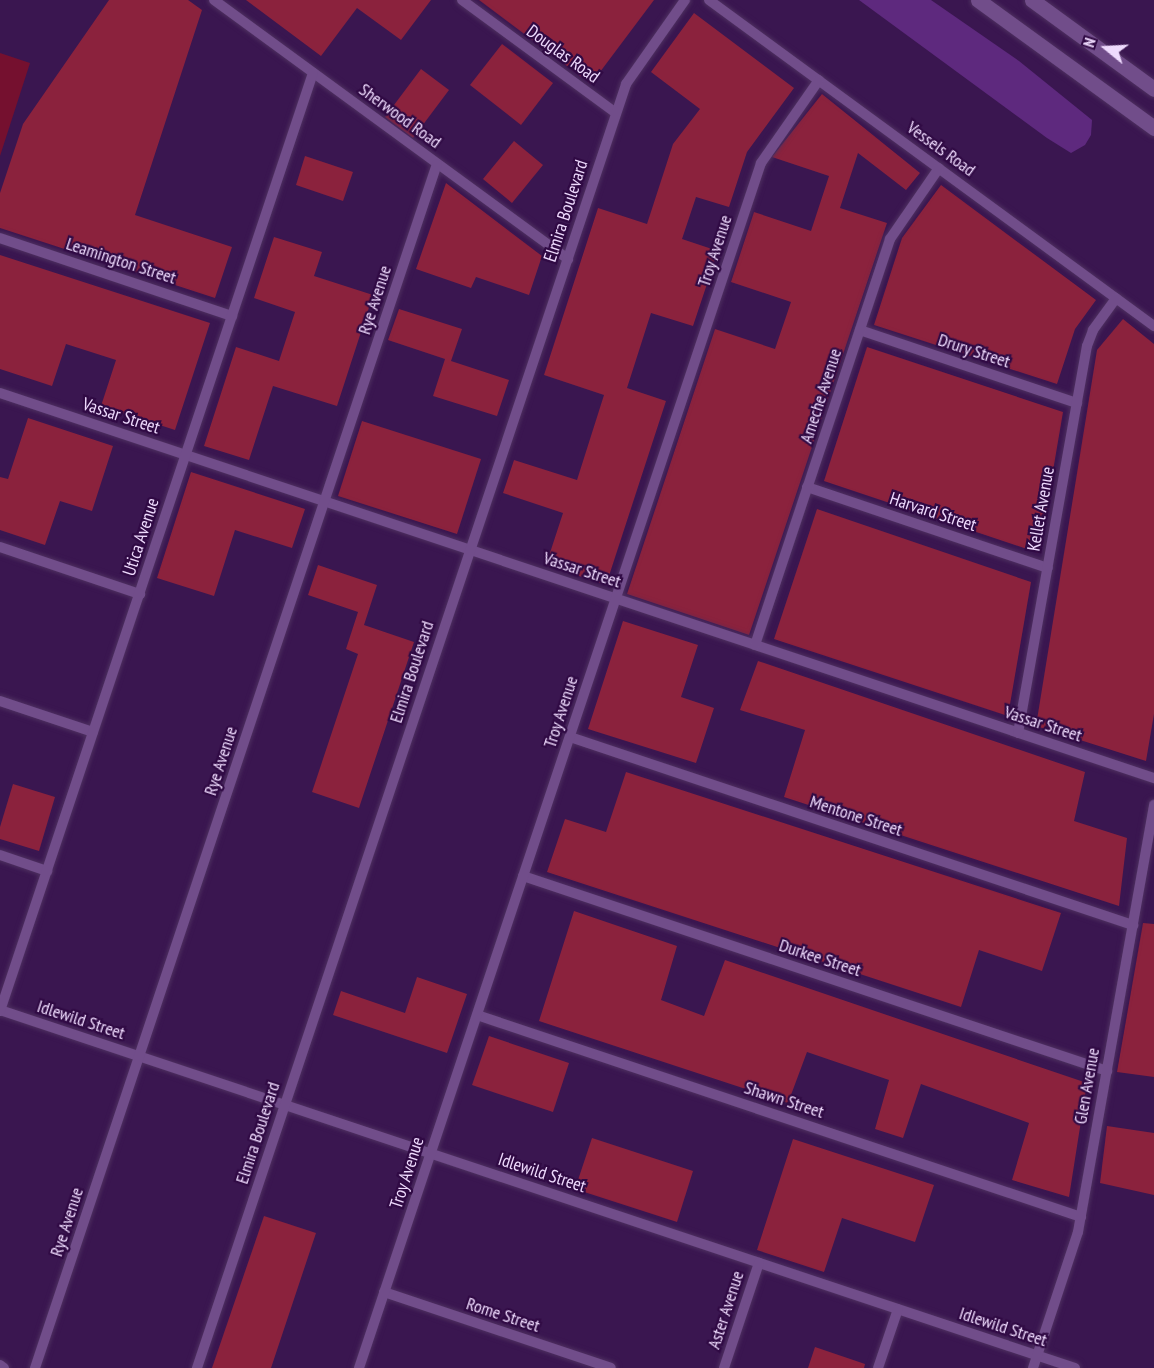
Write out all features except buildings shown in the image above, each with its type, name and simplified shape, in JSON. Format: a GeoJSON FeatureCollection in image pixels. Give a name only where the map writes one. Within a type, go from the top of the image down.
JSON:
{"type":"FeatureCollection","features":[{"type":"Feature","properties":{"kind":"main road"},"geometry":{"type":"LineString","coordinates":[[978,0],[1154,128]]}},
{"type":"Feature","properties":{"kind":"main road"},"geometry":{"type":"LineString","coordinates":[[1032,0],[1154,89]]}},
{"type":"Feature","properties":{"kind":"street","name":"Sherwood Road"},"geometry":{"type":"LineString","coordinates":[[214,0],[568,259]]}},
{"type":"Feature","properties":{"kind":"street","name":"Douglas Road"},"geometry":{"type":"LineString","coordinates":[[462,0],[616,113]]}},
{"type":"Feature","properties":{"kind":"street","name":"Elmira Boulevard"},"geometry":{"type":"LineString","coordinates":[[197,1368],[616,113],[632,72],[685,0]]}},
{"type":"Feature","properties":{"kind":"street","name":"Vessels Road"},"geometry":{"type":"LineString","coordinates":[[709,0],[1154,326]]}},
{"type":"Feature","properties":{"kind":"street","name":"Utica Avenue"},"geometry":{"type":"LineString","coordinates":[[0,1010],[313,73]]}},
{"type":"Feature","properties":{"kind":"street","name":"Troy Avenue"},"geometry":{"type":"LineString","coordinates":[[359,1368],[761,163],[819,80]]}},
{"type":"Feature","properties":{"kind":"street","name":"Rye Avenue"},"geometry":{"type":"LineString","coordinates":[[35,1368],[437,164]]}},
{"type":"Feature","properties":{"kind":"street","name":"Ameche Avenue"},"geometry":{"type":"LineString","coordinates":[[755,645],[893,233],[939,168]]}},
{"type":"Feature","properties":{"kind":"street","name":"Leamington Street"},"geometry":{"type":"LineString","coordinates":[[0,238],[232,316]]}},
{"type":"Feature","properties":{"kind":"street","name":"Kellet Avenue"},"geometry":{"type":"LineString","coordinates":[[1018,733],[1090,338],[1116,298]]}},
{"type":"Feature","properties":{"kind":"street","name":"Drury Street"},"geometry":{"type":"LineString","coordinates":[[860,330],[1077,403]]}},
{"type":"Feature","properties":{"kind":"street","name":"Vassar Street"},"geometry":{"type":"LineString","coordinates":[[0,393],[1154,778]]}},
{"type":"Feature","properties":{"kind":"street","name":"Harvard Street"},"geometry":{"type":"LineString","coordinates":[[807,488],[1048,568]]}},
{"type":"Feature","properties":{"kind":"street"},"geometry":{"type":"LineString","coordinates":[[0,547],[140,594]]}},
{"type":"Feature","properties":{"kind":"street"},"geometry":{"type":"LineString","coordinates":[[0,701],[93,732]]}},
{"type":"Feature","properties":{"kind":"street","name":"Mentone Street"},"geometry":{"type":"LineString","coordinates":[[570,737],[1133,925]]}},
{"type":"Feature","properties":{"kind":"street","name":"Glen Avenue"},"geometry":{"type":"LineString","coordinates":[[1033,1368],[1078,1232],[1154,805]]}},
{"type":"Feature","properties":{"kind":"street"},"geometry":{"type":"LineString","coordinates":[[0,855],[47,871]]}},
{"type":"Feature","properties":{"kind":"street","name":"Durkee Street"},"geometry":{"type":"LineString","coordinates":[[523,876],[1107,1071]]}},
{"type":"Feature","properties":{"kind":"street","name":"Idlewild Street"},"geometry":{"type":"LineString","coordinates":[[0,1010],[1075,1368]]}},
{"type":"Feature","properties":{"kind":"street","name":"Shawn Street"},"geometry":{"type":"LineString","coordinates":[[477,1015],[1081,1217]]}},
{"type":"Feature","properties":{"kind":"street","name":"Aster Avenue"},"geometry":{"type":"LineString","coordinates":[[724,1368],[759,1263]]}},
{"type":"Feature","properties":{"kind":"street","name":"Rome Street"},"geometry":{"type":"LineString","coordinates":[[384,1292],[611,1368]]}},
{"type":"Feature","properties":{"kind":"street"},"geometry":{"type":"LineString","coordinates":[[878,1368],[898,1310]]}},
{"type":"Feature","properties":{"kind":"street"},"geometry":{"type":"LineString","coordinates":[[0,1365],[4,1368]]}},
{"type":"Feature","properties":{"kind":"shaded area"},"geometry":{"type":"Polygon","coordinates":[[[109,0],[188,0],[202,10],[135,215],[232,247],[215,298],[0,228],[0,193],[23,124],[109,0]]]}},
{"type":"Feature","properties":{"kind":"shaded area"},"geometry":{"type":"Polygon","coordinates":[[[246,0],[431,0],[401,40],[357,8],[321,56],[246,0]]]}},
{"type":"Feature","properties":{"kind":"shaded area"},"geometry":{"type":"Polygon","coordinates":[[[479,0],[654,0],[591,84],[479,0]]]}},
{"type":"Feature","properties":{"kind":"shaded area"},"geometry":{"type":"Polygon","coordinates":[[[859,0],[931,0],[1019,61],[1092,120],[1091,135],[1085,145],[1071,153],[1047,138],[859,0]]]}},
{"type":"Feature","properties":{"kind":"shaded area"},"geometry":{"type":"Polygon","coordinates":[[[694,13],[794,88],[747,152],[729,207],[696,197],[682,239],[718,251],[693,326],[651,313],[627,388],[666,401],[606,585],[546,565],[563,513],[503,493],[514,460],[577,480],[604,395],[544,375],[598,208],[647,224],[673,144],[700,109],[651,72],[694,13]]]}},
{"type":"Feature","properties":{"kind":"shaded area"},"geometry":{"type":"Polygon","coordinates":[[[502,44],[553,83],[521,125],[470,85],[502,44]]]}},
{"type":"Feature","properties":{"kind":"shaded area"},"geometry":{"type":"Polygon","coordinates":[[[0,53],[30,63],[0,156],[0,53]]]}},
{"type":"Feature","properties":{"kind":"shaded area"},"geometry":{"type":"Polygon","coordinates":[[[421,69],[449,90],[413,138],[385,117],[421,69]]]}},
{"type":"Feature","properties":{"kind":"shaded area"},"geometry":{"type":"Polygon","coordinates":[[[822,94],[920,173],[906,190],[858,153],[840,208],[887,223],[749,635],[627,594],[715,329],[775,349],[791,302],[731,282],[754,212],[811,231],[829,176],[772,157],[822,94]]]}},
{"type":"Feature","properties":{"kind":"shaded area"},"geometry":{"type":"Polygon","coordinates":[[[514,141],[543,165],[512,203],[483,179],[514,141]]]}},
{"type":"Feature","properties":{"kind":"shaded area"},"geometry":{"type":"Polygon","coordinates":[[[305,156],[353,172],[343,201],[296,185],[305,156]]]}},
{"type":"Feature","properties":{"kind":"shaded area"},"geometry":{"type":"Polygon","coordinates":[[[446,183],[542,256],[529,295],[476,277],[471,288],[416,269],[446,183]]]}},
{"type":"Feature","properties":{"kind":"shaded area"},"geometry":{"type":"Polygon","coordinates":[[[941,185],[1096,300],[1075,329],[1057,384],[874,325],[902,238],[941,185]]]}},
{"type":"Feature","properties":{"kind":"shaded area"},"geometry":{"type":"Polygon","coordinates":[[[274,237],[322,252],[314,276],[373,295],[337,406],[273,386],[249,460],[204,446],[236,347],[279,361],[295,312],[254,298],[274,237]]]}},
{"type":"Feature","properties":{"kind":"shaded area"},"geometry":{"type":"Polygon","coordinates":[[[0,255],[210,323],[175,430],[101,406],[116,360],[66,344],[52,386],[0,369],[0,255]]]}},
{"type":"Feature","properties":{"kind":"shaded area"},"geometry":{"type":"Polygon","coordinates":[[[399,309],[462,329],[451,361],[509,380],[497,416],[433,396],[445,359],[388,340],[399,309]]]}},
{"type":"Feature","properties":{"kind":"shaded area"},"geometry":{"type":"Polygon","coordinates":[[[1123,319],[1154,344],[1154,714],[1146,761],[1036,726],[1097,350],[1123,319]]]}},
{"type":"Feature","properties":{"kind":"shaded area"},"geometry":{"type":"Polygon","coordinates":[[[867,347],[1063,412],[1039,553],[824,481],[867,347]]]}},
{"type":"Feature","properties":{"kind":"shaded area"},"geometry":{"type":"Polygon","coordinates":[[[28,418],[113,446],[92,511],[60,501],[45,545],[0,530],[0,477],[8,479],[28,418]]]}},
{"type":"Feature","properties":{"kind":"shaded area"},"geometry":{"type":"Polygon","coordinates":[[[362,421],[481,459],[457,534],[338,496],[362,421]]]}},
{"type":"Feature","properties":{"kind":"shaded area"},"geometry":{"type":"Polygon","coordinates":[[[191,472],[305,509],[292,548],[235,530],[214,596],[157,578],[191,472]]]}},
{"type":"Feature","properties":{"kind":"shaded area"},"geometry":{"type":"Polygon","coordinates":[[[817,509],[1031,582],[1008,716],[774,639],[817,509]]]}},
{"type":"Feature","properties":{"kind":"shaded area"},"geometry":{"type":"Polygon","coordinates":[[[318,565],[377,585],[364,625],[414,642],[359,808],[312,792],[358,654],[346,649],[358,612],[308,595],[318,565]]]}},
{"type":"Feature","properties":{"kind":"shaded area"},"geometry":{"type":"Polygon","coordinates":[[[623,621],[698,645],[681,697],[714,708],[696,763],[588,729],[623,621]]]}},
{"type":"Feature","properties":{"kind":"shaded area"},"geometry":{"type":"Polygon","coordinates":[[[758,661],[1085,772],[1074,821],[1127,838],[1119,906],[784,797],[805,730],[740,710],[758,661]]]}},
{"type":"Feature","properties":{"kind":"shaded area"},"geometry":{"type":"Polygon","coordinates":[[[626,772],[1061,913],[1042,971],[979,950],[961,1007],[547,872],[565,819],[606,832],[626,772]]]}},
{"type":"Feature","properties":{"kind":"shaded area"},"geometry":{"type":"Polygon","coordinates":[[[13,784],[55,797],[39,851],[0,839],[0,827],[13,784]]]}},
{"type":"Feature","properties":{"kind":"shaded area"},"geometry":{"type":"Polygon","coordinates":[[[574,911],[677,946],[661,1000],[704,1016],[725,960],[1087,1083],[1069,1197],[1012,1180],[1029,1123],[921,1084],[903,1138],[875,1129],[889,1080],[807,1052],[788,1103],[539,1021],[574,911]]]}},
{"type":"Feature","properties":{"kind":"shaded area"},"geometry":{"type":"Polygon","coordinates":[[[1143,923],[1154,924],[1154,1077],[1117,1072],[1143,923]]]}},
{"type":"Feature","properties":{"kind":"shaded area"},"geometry":{"type":"Polygon","coordinates":[[[417,977],[467,994],[447,1053],[333,1015],[341,991],[405,1013],[417,977]]]}},
{"type":"Feature","properties":{"kind":"shaded area"},"geometry":{"type":"Polygon","coordinates":[[[489,1036],[569,1063],[553,1112],[472,1085],[489,1036]]]}},
{"type":"Feature","properties":{"kind":"shaded area"},"geometry":{"type":"Polygon","coordinates":[[[1107,1126],[1154,1133],[1154,1195],[1100,1183],[1107,1126]]]}},
{"type":"Feature","properties":{"kind":"shaded area"},"geometry":{"type":"Polygon","coordinates":[[[592,1138],[693,1171],[677,1222],[575,1189],[592,1138]]]}},
{"type":"Feature","properties":{"kind":"shaded area"},"geometry":{"type":"Polygon","coordinates":[[[793,1139],[934,1185],[915,1242],[842,1218],[824,1272],[757,1250],[793,1139]]]}},
{"type":"Feature","properties":{"kind":"shaded area"},"geometry":{"type":"Polygon","coordinates":[[[264,1216],[316,1233],[271,1368],[212,1368],[264,1216]]]}},
{"type":"Feature","properties":{"kind":"shaded area"},"geometry":{"type":"Polygon","coordinates":[[[815,1347],[865,1364],[864,1368],[808,1368],[815,1347]]]}}]}
